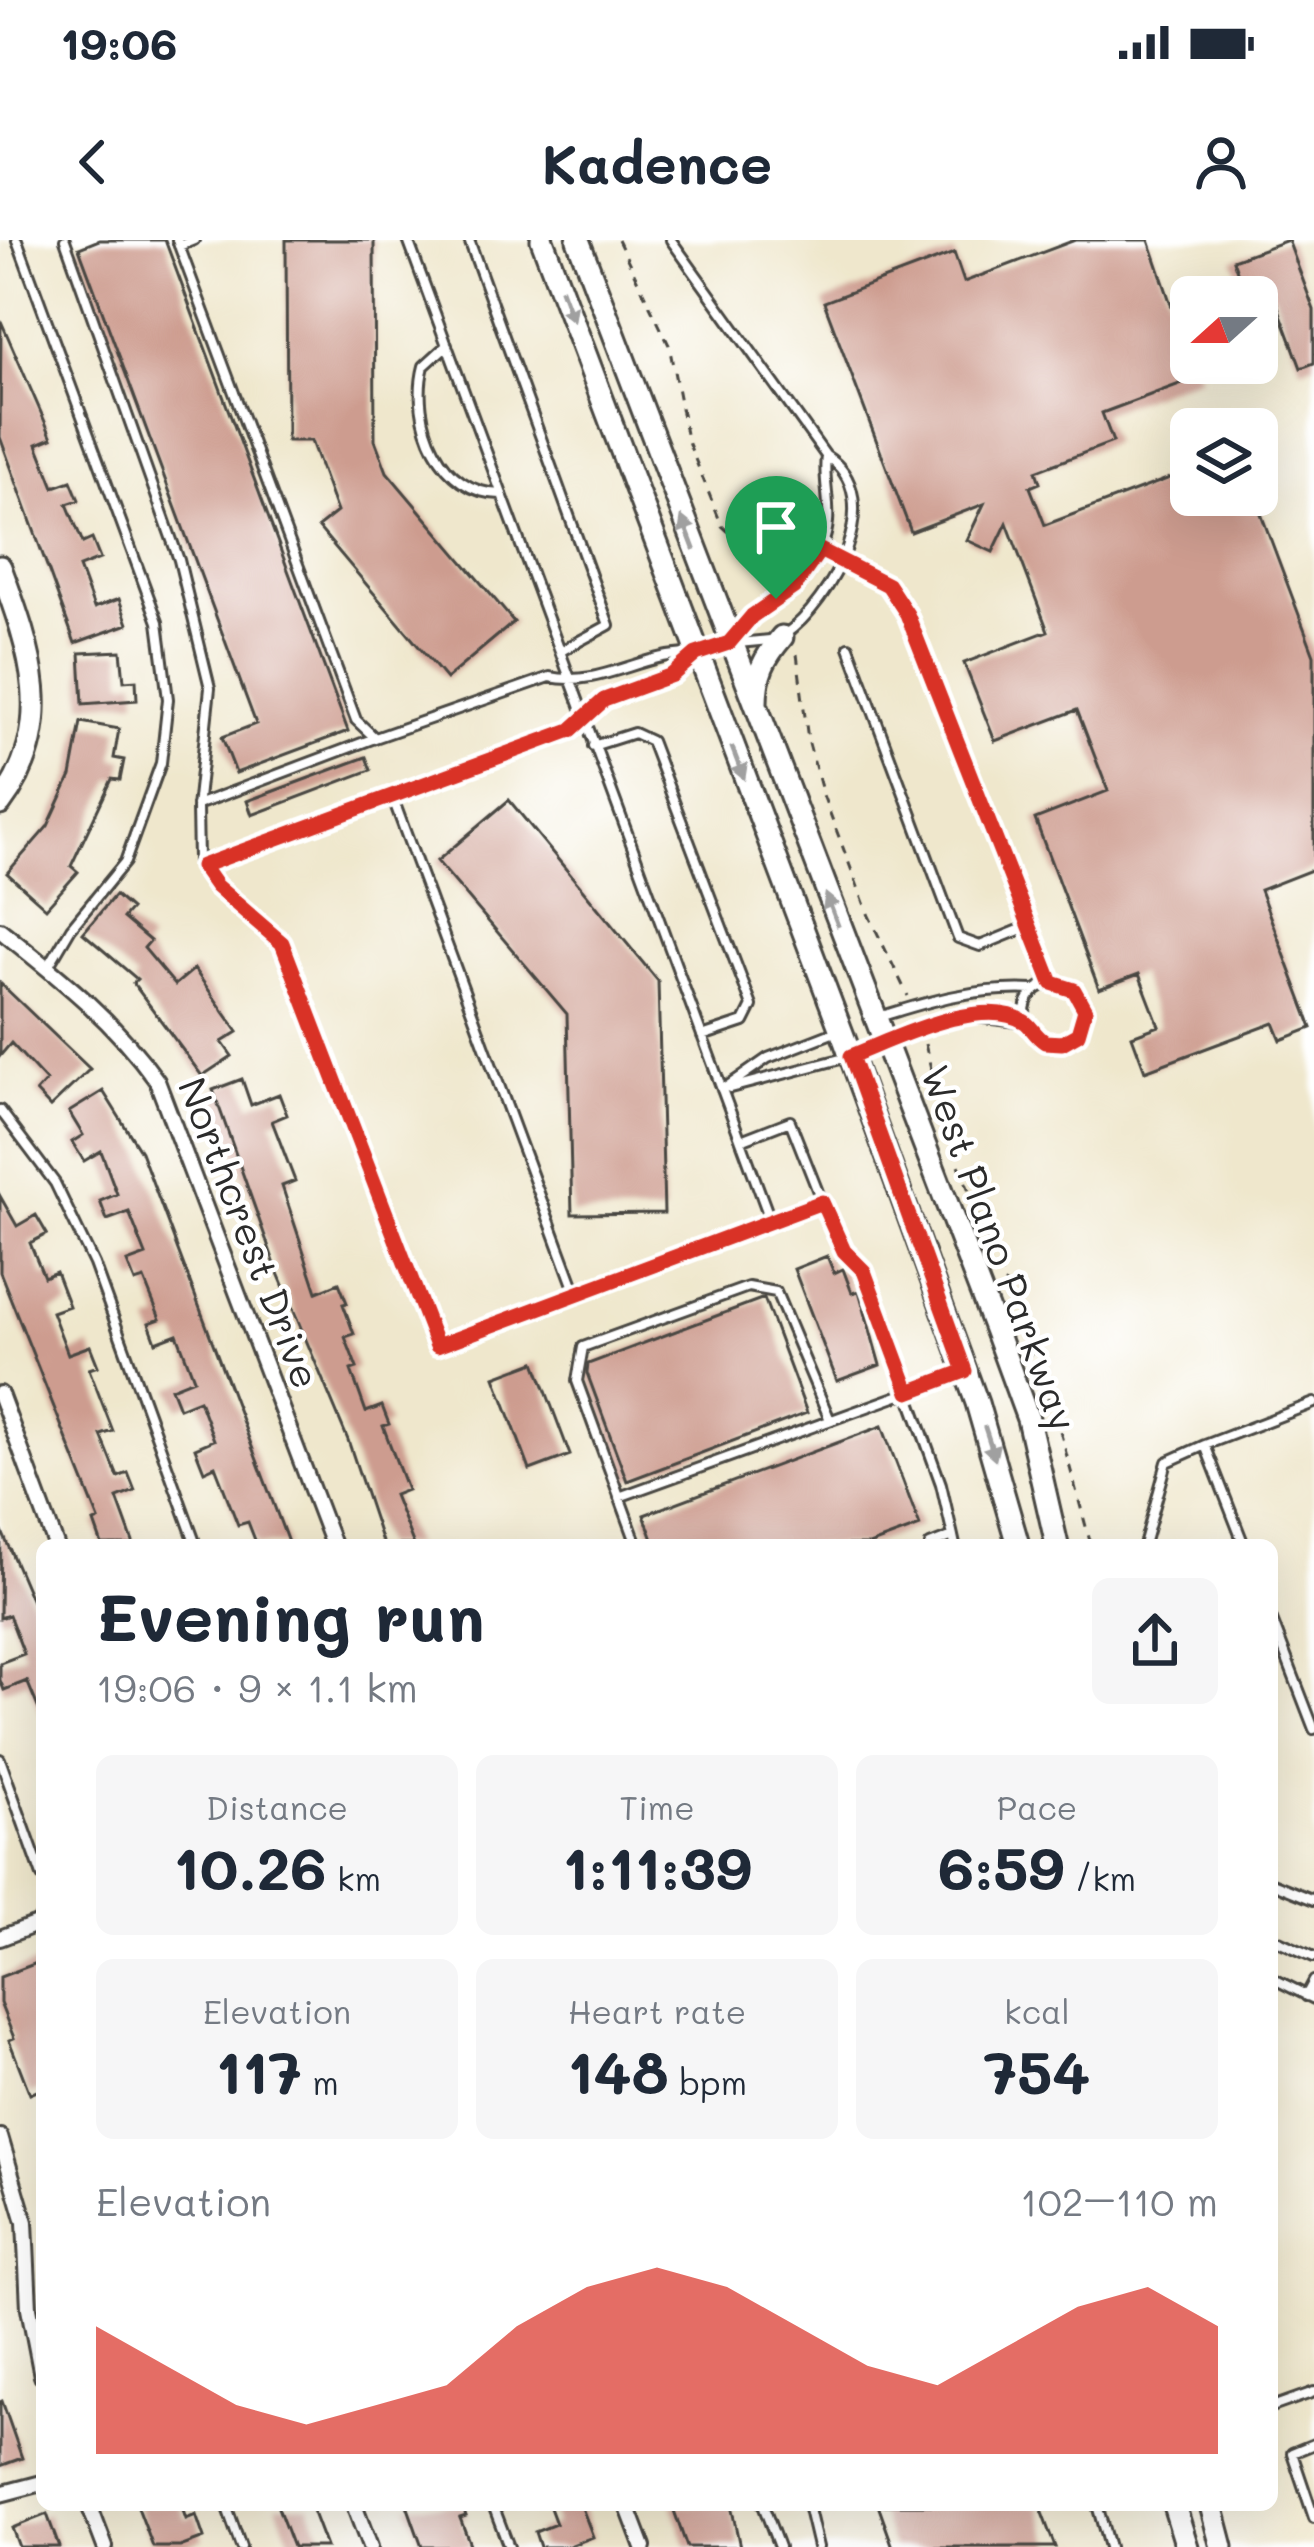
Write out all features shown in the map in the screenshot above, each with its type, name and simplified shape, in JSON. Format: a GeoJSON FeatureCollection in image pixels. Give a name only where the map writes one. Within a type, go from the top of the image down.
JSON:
{"type":"FeatureCollection","features":[{"type":"Feature","properties":{"kind":"main road","name":"West Plano Parkway"},"geometry":{"type":"LineString","coordinates":[[542,240],[851,1056],[965,1371],[1016,1539]]}},
{"type":"Feature","properties":{"kind":"main road","name":"West Plano Parkway"},"geometry":{"type":"LineString","coordinates":[[578,240],[1028,1419],[1056,1539]]}},
{"type":"Feature","properties":{"kind":"main road"},"geometry":{"type":"LineString","coordinates":[[0,568],[28,644],[38,703],[26,759],[0,803]]}},
{"type":"Feature","properties":{"kind":"main road"},"geometry":{"type":"LineString","coordinates":[[756,716],[756,679],[765,656],[787,640]]}},
{"type":"Feature","properties":{"kind":"main road"},"geometry":{"type":"LineString","coordinates":[[696,654],[729,643]]}},
{"type":"Feature","properties":{"kind":"main road"},"geometry":{"type":"LineString","coordinates":[[841,1030],[874,1018]]}},
{"type":"Feature","properties":{"kind":"main road"},"geometry":{"type":"LineString","coordinates":[[851,1056],[884,1043]]}},
{"type":"Feature","properties":{"kind":"main road"},"geometry":{"type":"LineString","coordinates":[[1176,2511],[1186,2547]]}},
{"type":"Feature","properties":{"kind":"main road"},"geometry":{"type":"LineString","coordinates":[[1213,2511],[1222,2547]]}},
{"type":"Feature","properties":{"kind":"street","name":"Northcrest Drive"},"geometry":{"type":"LineString","coordinates":[[0,931],[126,1037],[157,1081],[331,1539]]}},
{"type":"Feature","properties":{"kind":"street"},"geometry":{"type":"LineString","coordinates":[[0,1394],[54,1539]]}},
{"type":"Feature","properties":{"kind":"street"},"geometry":{"type":"LineString","coordinates":[[0,1938],[36,1924]]}},
{"type":"Feature","properties":{"kind":"street"},"geometry":{"type":"LineString","coordinates":[[2,2147],[26,2222],[29,2308],[36,2345]]}},
{"type":"Feature","properties":{"kind":"street"},"geometry":{"type":"LineString","coordinates":[[0,2494],[36,2485]]}},
{"type":"Feature","properties":{"kind":"street"},"geometry":{"type":"LineString","coordinates":[[91,2511],[105,2547]]}},
{"type":"Feature","properties":{"kind":"street"},"geometry":{"type":"LineString","coordinates":[[356,2511],[370,2547]]}},
{"type":"Feature","properties":{"kind":"street"},"geometry":{"type":"LineString","coordinates":[[629,2511],[643,2547]]}},
{"type":"Feature","properties":{"kind":"lane"},"geometry":{"type":"LineString","coordinates":[[17,240],[158,622],[168,699],[161,764],[125,862],[71,928],[47,968]]}},
{"type":"Feature","properties":{"kind":"lane"},"geometry":{"type":"LineString","coordinates":[[65,240],[179,560],[210,688],[197,805],[202,866],[216,886],[282,943],[437,1346],[822,1202]]}},
{"type":"Feature","properties":{"kind":"lane"},"geometry":{"type":"LineString","coordinates":[[194,240],[178,243],[356,720],[374,738]]}},
{"type":"Feature","properties":{"kind":"lane"},"geometry":{"type":"LineString","coordinates":[[408,240],[771,1222]]}},
{"type":"Feature","properties":{"kind":"lane"},"geometry":{"type":"LineString","coordinates":[[469,240],[609,625],[561,651]]}},
{"type":"Feature","properties":{"kind":"lane"},"geometry":{"type":"LineString","coordinates":[[671,240],[826,456],[841,466],[849,485],[845,562],[827,590],[787,640],[729,643]]}},
{"type":"Feature","properties":{"kind":"lane"},"geometry":{"type":"LineString","coordinates":[[447,344],[424,366],[420,415],[431,444],[463,483],[483,494],[502,494]]}},
{"type":"Feature","properties":{"kind":"lane"},"geometry":{"type":"LineString","coordinates":[[729,643],[752,616],[794,587],[820,550],[829,518],[826,456]]}},
{"type":"Feature","properties":{"kind":"lane"},"geometry":{"type":"LineString","coordinates":[[820,550],[888,585],[907,614],[1052,983],[1080,996],[1082,1026],[1070,1040],[1053,1043],[1037,1037],[1027,1023],[1026,1005],[1036,990]]}},
{"type":"Feature","properties":{"kind":"lane"},"geometry":{"type":"LineString","coordinates":[[849,647],[958,938],[980,946],[1030,926]]}},
{"type":"Feature","properties":{"kind":"lane"},"geometry":{"type":"LineString","coordinates":[[197,805],[550,677],[574,682],[665,653],[696,654]]}},
{"type":"Feature","properties":{"kind":"lane"},"geometry":{"type":"LineString","coordinates":[[202,866],[571,730],[585,712],[672,675],[696,654]]}},
{"type":"Feature","properties":{"kind":"lane"},"geometry":{"type":"LineString","coordinates":[[593,746],[634,733],[651,741],[752,1006],[744,1022],[702,1036]]}},
{"type":"Feature","properties":{"kind":"lane"},"geometry":{"type":"LineString","coordinates":[[392,796],[576,1293]]}},
{"type":"Feature","properties":{"kind":"lane"},"geometry":{"type":"LineString","coordinates":[[874,1018],[945,995],[996,988],[1036,990],[1052,983]]}},
{"type":"Feature","properties":{"kind":"lane"},"geometry":{"type":"LineString","coordinates":[[884,1043],[966,1016],[1000,1016],[1027,1023]]}},
{"type":"Feature","properties":{"kind":"lane"},"geometry":{"type":"LineString","coordinates":[[722,1090],[768,1058],[841,1030]]}},
{"type":"Feature","properties":{"kind":"lane"},"geometry":{"type":"LineString","coordinates":[[722,1090],[851,1056]]}},
{"type":"Feature","properties":{"kind":"lane"},"geometry":{"type":"LineString","coordinates":[[0,1110],[55,1183],[94,1264],[194,1539]]}},
{"type":"Feature","properties":{"kind":"lane"},"geometry":{"type":"LineString","coordinates":[[741,1140],[790,1120],[844,1251],[864,1271],[909,1392],[954,1539]]}},
{"type":"Feature","properties":{"kind":"lane"},"geometry":{"type":"LineString","coordinates":[[635,1539],[577,1381],[583,1347],[748,1287],[776,1292],[830,1420]]}},
{"type":"Feature","properties":{"kind":"lane"},"geometry":{"type":"LineString","coordinates":[[619,1497],[965,1371]]}},
{"type":"Feature","properties":{"kind":"lane"},"geometry":{"type":"LineString","coordinates":[[1146,1539],[1167,1462],[1314,1403]]}},
{"type":"Feature","properties":{"kind":"lane"},"geometry":{"type":"LineString","coordinates":[[1205,1445],[1242,1539]]}},
{"type":"Feature","properties":{"kind":"lane"},"geometry":{"type":"LineString","coordinates":[[1278,1635],[1314,1729]]}},
{"type":"Feature","properties":{"kind":"lane"},"geometry":{"type":"LineString","coordinates":[[0,1760],[36,1859]]}},
{"type":"Feature","properties":{"kind":"lane"},"geometry":{"type":"LineString","coordinates":[[1278,1885],[1314,1900]]}},
{"type":"Feature","properties":{"kind":"lane"},"geometry":{"type":"LineString","coordinates":[[1278,1941],[1314,1957]]}},
{"type":"Feature","properties":{"kind":"lane"},"geometry":{"type":"LineString","coordinates":[[1278,1981],[1311,2000],[1314,1981]]}},
{"type":"Feature","properties":{"kind":"lane"},"geometry":{"type":"LineString","coordinates":[[1278,2405],[1314,2392]]}},
{"type":"Feature","properties":{"kind":"lane"},"geometry":{"type":"LineString","coordinates":[[1314,2444],[1292,2453],[1314,2518]]}},
{"type":"Feature","properties":{"kind":"lane"},"geometry":{"type":"LineString","coordinates":[[228,2511],[242,2547]]}},
{"type":"Feature","properties":{"kind":"lane"},"geometry":{"type":"LineString","coordinates":[[495,2511],[509,2547]]}},
{"type":"Feature","properties":{"kind":"lane"},"geometry":{"type":"LineString","coordinates":[[765,2511],[779,2547]]}},
{"type":"Feature","properties":{"kind":"lane"},"geometry":{"type":"LineString","coordinates":[[809,2511],[818,2547]]}},
{"type":"Feature","properties":{"kind":"lane"},"geometry":{"type":"LineString","coordinates":[[1098,2511],[1109,2547]]}},
{"type":"Feature","properties":{"kind":"path"},"geometry":{"type":"LineString","coordinates":[[618,240],[669,345],[687,439],[722,526],[754,556],[774,594]]}},
{"type":"Feature","properties":{"kind":"path"},"geometry":{"type":"LineString","coordinates":[[787,640],[823,794],[868,916],[908,994]]}},
{"type":"Feature","properties":{"kind":"path"},"geometry":{"type":"LineString","coordinates":[[922,1037],[947,1134],[1015,1309]]}},
{"type":"Feature","properties":{"kind":"path"},"geometry":{"type":"LineString","coordinates":[[1028,1346],[1066,1447],[1089,1539]]}},
{"type":"Feature","properties":{"kind":"building"},"geometry":{"type":"Polygon","coordinates":[[[99,240],[165,240],[348,731],[236,773],[222,737],[256,724],[79,248],[99,240]]]}},
{"type":"Feature","properties":{"kind":"building"},"geometry":{"type":"Polygon","coordinates":[[[286,240],[374,240],[375,440],[387,472],[514,622],[446,679],[318,527],[337,512],[311,441],[287,441],[286,240]]]}},
{"type":"Feature","properties":{"kind":"building"},"geometry":{"type":"Polygon","coordinates":[[[1075,240],[1149,240],[1170,302],[1170,384],[1180,384],[1102,413],[1113,442],[1036,471],[1040,483],[1030,487],[1045,525],[1170,478],[1170,516],[1262,516],[1314,655],[1314,869],[1260,890],[1312,1028],[1281,1040],[1274,1023],[1145,1071],[1132,1036],[1159,1026],[1139,974],[1099,989],[1035,819],[1108,791],[1077,710],[995,741],[964,663],[1048,631],[1007,523],[993,552],[967,540],[984,504],[911,532],[824,302],[954,253],[964,282],[1075,240]]]}},
{"type":"Feature","properties":{"kind":"building"},"geometry":{"type":"Polygon","coordinates":[[[1288,240],[1314,310],[1314,363],[1301,368],[1278,306],[1278,276],[1239,276],[1233,260],[1288,240]]]}},
{"type":"Feature","properties":{"kind":"building"},"geometry":{"type":"Polygon","coordinates":[[[1,321],[52,438],[37,444],[54,487],[71,481],[79,500],[67,504],[83,543],[92,539],[100,559],[79,567],[94,608],[119,599],[128,624],[75,643],[0,437],[1,321]]]}},
{"type":"Feature","properties":{"kind":"building"},"geometry":{"type":"Polygon","coordinates":[[[121,651],[124,681],[136,680],[137,700],[83,704],[80,653],[121,651]]]}},
{"type":"Feature","properties":{"kind":"building"},"geometry":{"type":"Polygon","coordinates":[[[81,722],[119,729],[114,758],[124,760],[120,780],[112,779],[71,866],[78,872],[46,908],[7,873],[48,826],[71,776],[81,722]]]}},
{"type":"Feature","properties":{"kind":"building"},"geometry":{"type":"Polygon","coordinates":[[[366,757],[371,770],[252,815],[247,801],[366,757]]]}},
{"type":"Feature","properties":{"kind":"building"},"geometry":{"type":"Polygon","coordinates":[[[509,800],[658,981],[664,1213],[572,1214],[567,1014],[437,861],[509,800]]]}},
{"type":"Feature","properties":{"kind":"building"},"geometry":{"type":"Polygon","coordinates":[[[115,895],[131,909],[123,918],[150,941],[144,948],[175,985],[194,969],[238,1032],[222,1042],[232,1056],[202,1076],[133,983],[137,979],[83,933],[115,895]]]}},
{"type":"Feature","properties":{"kind":"building"},"geometry":{"type":"Polygon","coordinates":[[[0,983],[90,1069],[50,1107],[36,1092],[46,1081],[11,1043],[0,1056],[0,983]]]}},
{"type":"Feature","properties":{"kind":"building"},"geometry":{"type":"Polygon","coordinates":[[[242,1079],[251,1105],[279,1094],[287,1115],[272,1121],[295,1181],[282,1186],[317,1292],[339,1283],[347,1303],[343,1304],[354,1334],[345,1337],[357,1368],[351,1370],[366,1412],[382,1406],[389,1424],[383,1426],[407,1490],[394,1495],[412,1539],[381,1539],[348,1440],[278,1273],[213,1090],[242,1079]]]}},
{"type":"Feature","properties":{"kind":"building"},"geometry":{"type":"Polygon","coordinates":[[[103,1091],[141,1152],[287,1539],[255,1539],[248,1522],[238,1525],[215,1466],[204,1471],[195,1448],[214,1440],[199,1400],[179,1408],[171,1388],[194,1379],[177,1334],[156,1342],[149,1323],[160,1319],[144,1279],[135,1282],[127,1262],[146,1255],[129,1212],[107,1220],[100,1201],[117,1194],[101,1151],[84,1161],[72,1142],[83,1135],[69,1112],[103,1091]]]}},
{"type":"Feature","properties":{"kind":"building"},"geometry":{"type":"Polygon","coordinates":[[[0,1196],[17,1226],[36,1215],[47,1234],[30,1243],[44,1277],[56,1272],[69,1306],[52,1312],[68,1354],[90,1346],[98,1366],[89,1369],[113,1431],[101,1435],[118,1477],[128,1473],[135,1491],[117,1498],[132,1539],[100,1539],[94,1522],[99,1520],[0,1272],[0,1196]]]}},
{"type":"Feature","properties":{"kind":"building"},"geometry":{"type":"Polygon","coordinates":[[[827,1256],[834,1273],[843,1269],[852,1293],[859,1291],[880,1365],[837,1381],[794,1269],[827,1256]]]}},
{"type":"Feature","properties":{"kind":"building"},"geometry":{"type":"Polygon","coordinates":[[[764,1298],[807,1413],[627,1481],[587,1373],[588,1364],[764,1298]]]}},
{"type":"Feature","properties":{"kind":"building"},"geometry":{"type":"Polygon","coordinates":[[[535,1362],[570,1455],[530,1470],[495,1377],[535,1362]]]}},
{"type":"Feature","properties":{"kind":"building"},"geometry":{"type":"Polygon","coordinates":[[[882,1426],[920,1526],[885,1539],[653,1539],[644,1515],[882,1426]]]}},
{"type":"Feature","properties":{"kind":"building"},"geometry":{"type":"Polygon","coordinates":[[[1,1529],[36,1611],[36,1703],[27,1681],[4,1690],[0,1663],[24,1654],[9,1615],[0,1618],[1,1529]]]}},
{"type":"Feature","properties":{"kind":"building"},"geometry":{"type":"Polygon","coordinates":[[[36,1963],[36,2092],[30,2094],[9,2040],[14,2038],[0,2003],[0,1977],[36,1963]]]}},
{"type":"Feature","properties":{"kind":"building"},"geometry":{"type":"Polygon","coordinates":[[[0,2402],[22,2458],[0,2466],[0,2402]]]}},
{"type":"Feature","properties":{"kind":"building"},"geometry":{"type":"Polygon","coordinates":[[[139,2511],[183,2511],[186,2519],[196,2515],[204,2538],[180,2547],[153,2547],[139,2511]]]}},
{"type":"Feature","properties":{"kind":"building"},"geometry":{"type":"Polygon","coordinates":[[[279,2511],[312,2511],[326,2547],[293,2547],[279,2511]]]}},
{"type":"Feature","properties":{"kind":"building"},"geometry":{"type":"Polygon","coordinates":[[[409,2511],[464,2511],[466,2516],[460,2518],[471,2547],[422,2547],[409,2511]]]}},
{"type":"Feature","properties":{"kind":"building"},"geometry":{"type":"Polygon","coordinates":[[[551,2511],[583,2511],[593,2537],[567,2547],[540,2547],[535,2532],[556,2524],[551,2511]]]}},
{"type":"Feature","properties":{"kind":"building"},"geometry":{"type":"Polygon","coordinates":[[[674,2511],[732,2511],[740,2547],[687,2547],[674,2511]]]}},
{"type":"Feature","properties":{"kind":"building"},"geometry":{"type":"Polygon","coordinates":[[[880,2511],[1041,2511],[1055,2547],[893,2547],[880,2511]]]}},
{"type":"Feature","properties":{"kind":"building"},"geometry":{"type":"Polygon","coordinates":[[[47,2514],[59,2547],[19,2547],[12,2528],[47,2514]]]}},
{"type":"Feature","properties":{"kind":"route"},"geometry":{"type":"LineString","coordinates":[[820,550],[888,585],[907,614],[1052,983],[1074,990],[1085,1010],[1078,1034],[1062,1043],[1045,1042],[1027,1023],[1000,1016],[966,1016],[851,1056],[965,1371],[909,1392],[864,1271],[844,1251],[822,1202],[437,1346],[282,943],[216,886],[202,866],[571,730],[585,712],[604,700],[672,675],[696,654],[729,643],[752,616],[776,599],[794,587],[820,550]]}}]}
